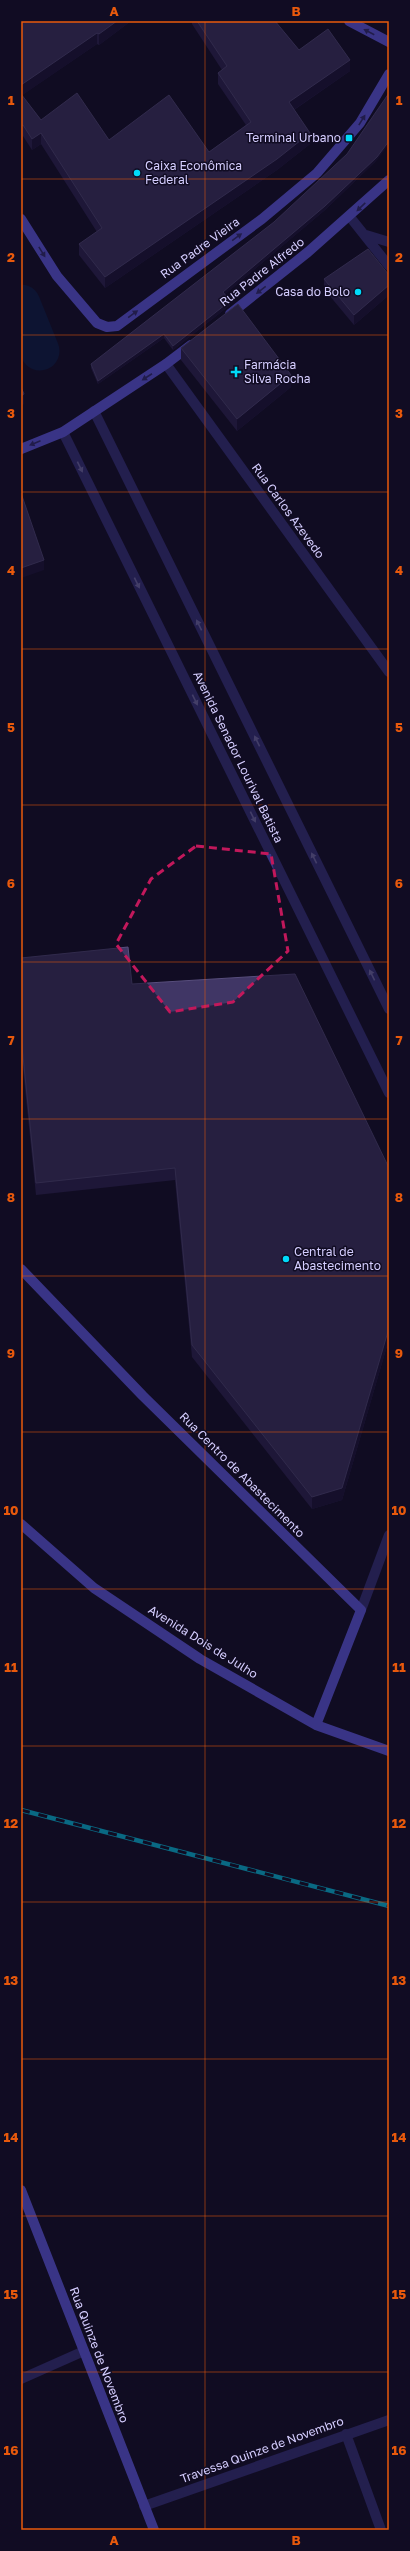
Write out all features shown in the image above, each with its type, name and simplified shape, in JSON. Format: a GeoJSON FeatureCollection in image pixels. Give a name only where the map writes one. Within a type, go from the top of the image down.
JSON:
{"type":"FeatureCollection","features":[{"type":"Feature","properties":{"kind":"street"},"geometry":{"type":"LineString","coordinates":[[348,21],[389,42]]}},
{"type":"Feature","properties":{"kind":"street","name":"Rua Padre Vieira"},"geometry":{"type":"LineString","coordinates":[[21,219],[57,276],[97,323],[107,327],[117,326],[262,219],[316,173],[360,123],[389,74]]}},
{"type":"Feature","properties":{"kind":"street","name":"Rua Padre Alfredo"},"geometry":{"type":"LineString","coordinates":[[222,320],[350,217],[389,180]]}},
{"type":"Feature","properties":{"kind":"street"},"geometry":{"type":"LineString","coordinates":[[350,217],[366,235],[389,266]]}},
{"type":"Feature","properties":{"kind":"street"},"geometry":{"type":"LineString","coordinates":[[366,235],[389,242]]}},
{"type":"Feature","properties":{"kind":"street"},"geometry":{"type":"LineString","coordinates":[[21,450],[63,432],[166,364],[197,340]]}},
{"type":"Feature","properties":{"kind":"street","name":"Rua Carlos Azevedo"},"geometry":{"type":"LineString","coordinates":[[166,364],[389,672]]}},
{"type":"Feature","properties":{"kind":"street","name":"Avenida Senador Lourival Batista"},"geometry":{"type":"LineString","coordinates":[[94,411],[389,1010]]}},
{"type":"Feature","properties":{"kind":"street","name":"Avenida Senador Lourival Batista"},"geometry":{"type":"LineString","coordinates":[[63,432],[389,1093]]}},
{"type":"Feature","properties":{"kind":"street","name":"Rua Centro de Abastecimento"},"geometry":{"type":"LineString","coordinates":[[21,1269],[143,1396],[360,1610]]}},
{"type":"Feature","properties":{"kind":"street","name":"Avenida Dois de Julho"},"geometry":{"type":"LineString","coordinates":[[21,1524],[101,1592],[200,1659],[316,1725],[389,1751]]}},
{"type":"Feature","properties":{"kind":"street"},"geometry":{"type":"LineString","coordinates":[[316,1725],[389,1535]]}},
{"type":"Feature","properties":{"kind":"street","name":"Rua Quinze de Novembro"},"geometry":{"type":"LineString","coordinates":[[21,2190],[154,2530]]}},
{"type":"Feature","properties":{"kind":"street"},"geometry":{"type":"LineString","coordinates":[[21,2379],[84,2351]]}},
{"type":"Feature","properties":{"kind":"street","name":"Travessa Quinze de Novembro"},"geometry":{"type":"LineString","coordinates":[[144,2506],[389,2420]]}},
{"type":"Feature","properties":{"kind":"street"},"geometry":{"type":"LineString","coordinates":[[346,2434],[381,2530]]}},
{"type":"Feature","properties":{"kind":"highlighted area"},"geometry":{"type":"Polygon","coordinates":[[[196,846],[271,854],[288,951],[233,1002],[170,1012],[116,944],[151,879],[196,846]]]}},
{"type":"Feature","properties":{"kind":"building"},"geometry":{"type":"Polygon","coordinates":[[[21,21],[117,21],[21,85],[21,21]]]}},
{"type":"Feature","properties":{"kind":"building"},"geometry":{"type":"Polygon","coordinates":[[[197,21],[275,21],[299,50],[328,29],[350,60],[289,102],[310,133],[277,159],[105,277],[79,244],[102,228],[41,133],[32,139],[23,125],[21,126],[21,94],[41,120],[77,93],[109,140],[169,95],[209,152],[251,122],[218,73],[227,66],[197,21]]]}},
{"type":"Feature","properties":{"kind":"building"},"geometry":{"type":"Polygon","coordinates":[[[389,93],[389,141],[377,157],[325,206],[223,292],[230,301],[173,346],[164,334],[98,381],[91,364],[274,222],[347,154],[389,93]]]}},
{"type":"Feature","properties":{"kind":"building","name":"Casa do Bolo"},"geometry":{"type":"Polygon","coordinates":[[[368,249],[389,275],[389,285],[354,315],[324,279],[368,249]]]}},
{"type":"Feature","properties":{"kind":"building","name":"Farmácia Silva Rocha"},"geometry":{"type":"Polygon","coordinates":[[[238,304],[291,375],[237,419],[181,348],[238,304]]]}},
{"type":"Feature","properties":{"kind":"building"},"geometry":{"type":"Polygon","coordinates":[[[21,387],[24,394],[21,396],[21,387]]]}},
{"type":"Feature","properties":{"kind":"building"},"geometry":{"type":"Polygon","coordinates":[[[21,493],[44,560],[21,568],[21,493]]]}},
{"type":"Feature","properties":{"kind":"building","name":"Central de Abastecimento"},"geometry":{"type":"Polygon","coordinates":[[[128,947],[132,984],[295,974],[389,1168],[389,1328],[342,1488],[312,1497],[192,1345],[175,1168],[36,1183],[21,1037],[21,958],[128,947]]]}},
{"type":"Feature","properties":{"kind":"waterway"},"geometry":{"type":"LineString","coordinates":[[21,304],[40,351]]}},
{"type":"Feature","properties":{"kind":"railway"},"geometry":{"type":"LineString","coordinates":[[21,1810],[389,1906]]}},
{"type":"Feature","properties":{"kind":"place","name":"Terminal Urbano"},"geometry":{"type":"Point","coordinates":[349,138]}},
{"type":"Feature","properties":{"kind":"place","name":"Caixa Econômica Federal"},"geometry":{"type":"Point","coordinates":[137,173]}},
{"type":"Feature","properties":{"kind":"place","name":"Casa do Bolo"},"geometry":{"type":"Point","coordinates":[358,292]}},
{"type":"Feature","properties":{"kind":"place","name":"Farmácia Silva Rocha"},"geometry":{"type":"Point","coordinates":[236,372]}},
{"type":"Feature","properties":{"kind":"place","name":"Central de Abastecimento"},"geometry":{"type":"Point","coordinates":[286,1259]}}]}
